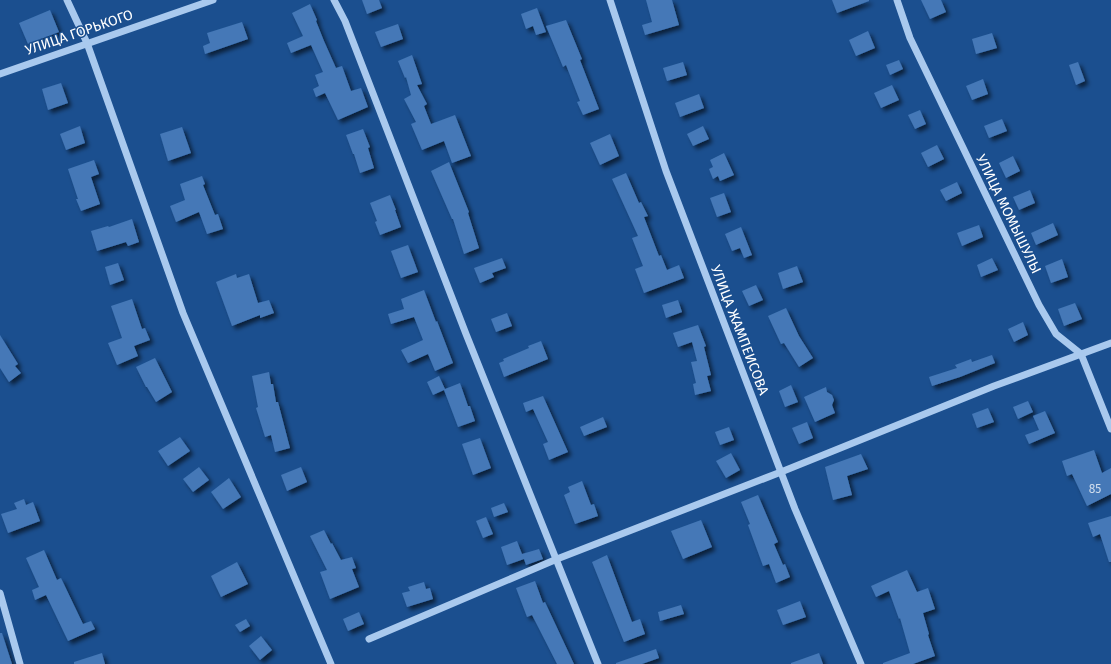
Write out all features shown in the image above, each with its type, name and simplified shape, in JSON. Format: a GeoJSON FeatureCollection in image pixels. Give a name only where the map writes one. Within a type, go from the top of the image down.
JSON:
{"type":"FeatureCollection","features":[{"type":"Feature","properties":{"kind":"street"},"geometry":{"type":"LineString","coordinates":[[67,0],[87,43],[184,313],[331,664]]}},
{"type":"Feature","properties":{"kind":"street","name":"УЛИЦА ГОРЬКОГО"},"geometry":{"type":"LineString","coordinates":[[0,74],[213,0]]}},
{"type":"Feature","properties":{"kind":"street"},"geometry":{"type":"LineString","coordinates":[[334,0],[345,21],[466,334],[598,664]]}},
{"type":"Feature","properties":{"kind":"street","name":"УЛИЦА ЖАМПЕИСОВА"},"geometry":{"type":"LineString","coordinates":[[610,0],[666,172],[795,509],[861,664]]}},
{"type":"Feature","properties":{"kind":"street","name":"УЛИЦА МОМЫШУЛЫ"},"geometry":{"type":"LineString","coordinates":[[897,0],[910,38],[1039,305],[1056,334],[1082,354]]}},
{"type":"Feature","properties":{"kind":"street"},"geometry":{"type":"LineString","coordinates":[[369,639],[557,559],[781,472],[994,386],[1111,343]]}},
{"type":"Feature","properties":{"kind":"street"},"geometry":{"type":"LineString","coordinates":[[1082,354],[1111,429]]}},
{"type":"Feature","properties":{"kind":"street"},"geometry":{"type":"LineString","coordinates":[[0,593],[20,664]]}},
{"type":"Feature","properties":{"kind":"building"},"geometry":{"type":"Polygon","coordinates":[[[362,0],[379,0],[382,8],[367,14],[362,0]]]}},
{"type":"Feature","properties":{"kind":"building"},"geometry":{"type":"Polygon","coordinates":[[[646,0],[672,0],[679,25],[645,35],[642,25],[652,22],[646,0]]]}},
{"type":"Feature","properties":{"kind":"building"},"geometry":{"type":"Polygon","coordinates":[[[832,0],[869,0],[869,1],[837,13],[832,0]]]}},
{"type":"Feature","properties":{"kind":"building"},"geometry":{"type":"Polygon","coordinates":[[[921,0],[941,0],[946,12],[930,19],[921,0]]]}},
{"type":"Feature","properties":{"kind":"building"},"geometry":{"type":"Polygon","coordinates":[[[310,4],[336,68],[342,66],[351,91],[361,88],[368,107],[338,120],[325,93],[316,97],[313,89],[319,86],[315,75],[323,72],[311,45],[291,53],[287,43],[303,36],[292,13],[310,4]]]}},
{"type":"Feature","properties":{"kind":"building"},"geometry":{"type":"Polygon","coordinates":[[[537,8],[546,32],[536,35],[533,26],[526,29],[521,14],[537,8]]]}},
{"type":"Feature","properties":{"kind":"building"},"geometry":{"type":"Polygon","coordinates":[[[50,10],[59,32],[28,44],[19,23],[50,10]]]}},
{"type":"Feature","properties":{"kind":"building"},"geometry":{"type":"Polygon","coordinates":[[[566,20],[582,59],[580,60],[599,109],[583,115],[577,102],[580,101],[566,65],[563,67],[546,26],[566,20]]]}},
{"type":"Feature","properties":{"kind":"building"},"geometry":{"type":"Polygon","coordinates":[[[242,22],[248,39],[205,54],[203,46],[210,43],[207,33],[242,22]]]}},
{"type":"Feature","properties":{"kind":"building"},"geometry":{"type":"Polygon","coordinates":[[[398,24],[403,39],[381,47],[375,32],[398,24]]]}},
{"type":"Feature","properties":{"kind":"building"},"geometry":{"type":"Polygon","coordinates":[[[868,31],[875,48],[856,56],[849,40],[868,31]]]}},
{"type":"Feature","properties":{"kind":"building"},"geometry":{"type":"Polygon","coordinates":[[[992,33],[997,48],[976,54],[972,39],[992,33]]]}},
{"type":"Feature","properties":{"kind":"building"},"geometry":{"type":"Polygon","coordinates":[[[412,55],[422,84],[417,85],[427,104],[424,106],[431,124],[455,115],[471,156],[452,163],[444,141],[422,150],[411,124],[416,122],[404,99],[411,95],[406,77],[405,78],[398,61],[412,55]]]}},
{"type":"Feature","properties":{"kind":"building"},"geometry":{"type":"Polygon","coordinates":[[[899,60],[903,69],[890,75],[886,65],[899,60]]]}},
{"type":"Feature","properties":{"kind":"building"},"geometry":{"type":"Polygon","coordinates":[[[683,62],[687,75],[667,81],[663,68],[683,62]]]}},
{"type":"Feature","properties":{"kind":"building"},"geometry":{"type":"Polygon","coordinates":[[[1078,62],[1085,81],[1076,85],[1069,65],[1078,62]]]}},
{"type":"Feature","properties":{"kind":"building"},"geometry":{"type":"Polygon","coordinates":[[[983,79],[988,94],[972,100],[966,86],[983,79]]]}},
{"type":"Feature","properties":{"kind":"building"},"geometry":{"type":"Polygon","coordinates":[[[61,83],[68,103],[48,110],[42,89],[61,83]]]}},
{"type":"Feature","properties":{"kind":"building"},"geometry":{"type":"Polygon","coordinates":[[[892,85],[899,100],[881,108],[874,93],[892,85]]]}},
{"type":"Feature","properties":{"kind":"building"},"geometry":{"type":"Polygon","coordinates":[[[699,94],[704,108],[680,117],[675,103],[699,94]]]}},
{"type":"Feature","properties":{"kind":"building"},"geometry":{"type":"Polygon","coordinates":[[[920,110],[926,124],[915,129],[908,115],[920,110]]]}},
{"type":"Feature","properties":{"kind":"building"},"geometry":{"type":"Polygon","coordinates":[[[1002,119],[1007,131],[989,138],[984,126],[1002,119]]]}},
{"type":"Feature","properties":{"kind":"building"},"geometry":{"type":"Polygon","coordinates":[[[80,126],[85,143],[66,150],[60,134],[80,126]]]}},
{"type":"Feature","properties":{"kind":"building"},"geometry":{"type":"Polygon","coordinates":[[[703,126],[709,139],[693,146],[687,134],[703,126]]]}},
{"type":"Feature","properties":{"kind":"building"},"geometry":{"type":"Polygon","coordinates":[[[182,127],[191,153],[168,161],[160,134],[182,127]]]}},
{"type":"Feature","properties":{"kind":"building"},"geometry":{"type":"Polygon","coordinates":[[[363,129],[370,147],[368,148],[374,168],[360,173],[346,135],[363,129]]]}},
{"type":"Feature","properties":{"kind":"building"},"geometry":{"type":"Polygon","coordinates":[[[610,134],[619,156],[600,165],[590,143],[610,134]]]}},
{"type":"Feature","properties":{"kind":"building"},"geometry":{"type":"Polygon","coordinates":[[[937,145],[944,159],[928,167],[921,153],[937,145]]]}},
{"type":"Feature","properties":{"kind":"building"},"geometry":{"type":"Polygon","coordinates":[[[724,153],[734,175],[720,181],[718,176],[713,179],[709,169],[713,167],[710,160],[724,153]]]}},
{"type":"Feature","properties":{"kind":"building"},"geometry":{"type":"Polygon","coordinates":[[[1013,156],[1020,171],[1006,178],[999,163],[1013,156]]]}},
{"type":"Feature","properties":{"kind":"building"},"geometry":{"type":"Polygon","coordinates":[[[94,160],[99,174],[91,177],[100,204],[81,211],[76,199],[78,199],[68,169],[94,160]]]}},
{"type":"Feature","properties":{"kind":"building"},"geometry":{"type":"Polygon","coordinates":[[[449,162],[469,212],[468,213],[479,248],[464,254],[453,219],[431,171],[449,162]]]}},
{"type":"Feature","properties":{"kind":"building"},"geometry":{"type":"Polygon","coordinates":[[[626,173],[639,203],[641,202],[648,216],[644,217],[659,256],[661,255],[667,270],[679,265],[684,278],[644,293],[635,269],[643,266],[632,238],[638,236],[612,179],[626,173]]]}},
{"type":"Feature","properties":{"kind":"building"},"geometry":{"type":"Polygon","coordinates":[[[202,176],[205,184],[203,185],[215,215],[218,214],[223,229],[207,234],[199,212],[176,222],[170,206],[185,200],[180,184],[202,176]]]}},
{"type":"Feature","properties":{"kind":"building"},"geometry":{"type":"Polygon","coordinates":[[[957,182],[962,193],[946,201],[940,190],[957,182]]]}},
{"type":"Feature","properties":{"kind":"building"},"geometry":{"type":"Polygon","coordinates":[[[1030,190],[1035,203],[1019,210],[1013,197],[1030,190]]]}},
{"type":"Feature","properties":{"kind":"building"},"geometry":{"type":"Polygon","coordinates":[[[724,193],[731,212],[717,217],[710,198],[724,193]]]}},
{"type":"Feature","properties":{"kind":"building"},"geometry":{"type":"Polygon","coordinates":[[[390,195],[401,227],[380,235],[375,222],[377,221],[370,203],[390,195]]]}},
{"type":"Feature","properties":{"kind":"building"},"geometry":{"type":"Polygon","coordinates":[[[132,219],[139,242],[128,246],[126,242],[97,251],[91,231],[109,227],[132,219]]]}},
{"type":"Feature","properties":{"kind":"building"},"geometry":{"type":"Polygon","coordinates":[[[1053,223],[1058,235],[1036,245],[1031,233],[1053,223]]]}},
{"type":"Feature","properties":{"kind":"building"},"geometry":{"type":"Polygon","coordinates":[[[979,225],[983,237],[962,246],[957,233],[979,225]]]}},
{"type":"Feature","properties":{"kind":"building"},"geometry":{"type":"Polygon","coordinates":[[[741,227],[752,255],[744,258],[740,248],[732,251],[725,234],[741,227]]]}},
{"type":"Feature","properties":{"kind":"building"},"geometry":{"type":"Polygon","coordinates":[[[408,245],[418,272],[401,278],[391,251],[408,245]]]}},
{"type":"Feature","properties":{"kind":"building"},"geometry":{"type":"Polygon","coordinates":[[[502,258],[506,268],[492,273],[494,277],[480,283],[474,268],[502,258]]]}},
{"type":"Feature","properties":{"kind":"building"},"geometry":{"type":"Polygon","coordinates":[[[992,258],[998,270],[981,277],[977,265],[992,258]]]}},
{"type":"Feature","properties":{"kind":"building"},"geometry":{"type":"Polygon","coordinates":[[[1062,259],[1068,277],[1051,283],[1045,266],[1062,259]]]}},
{"type":"Feature","properties":{"kind":"building"},"geometry":{"type":"Polygon","coordinates":[[[118,263],[124,280],[110,285],[105,267],[118,263]]]}},
{"type":"Feature","properties":{"kind":"building"},"geometry":{"type":"Polygon","coordinates":[[[797,266],[803,282],[783,289],[778,273],[797,266]]]}},
{"type":"Feature","properties":{"kind":"building"},"geometry":{"type":"Polygon","coordinates":[[[236,274],[237,278],[249,274],[258,303],[269,300],[274,313],[260,318],[260,315],[232,326],[216,282],[236,274]]]}},
{"type":"Feature","properties":{"kind":"building"},"geometry":{"type":"Polygon","coordinates":[[[756,285],[763,300],[749,306],[742,291],[756,285]]]}},
{"type":"Feature","properties":{"kind":"building"},"geometry":{"type":"Polygon","coordinates":[[[424,290],[453,363],[435,371],[428,354],[408,363],[401,350],[423,340],[414,317],[391,324],[388,314],[404,309],[401,299],[424,290]]]}},
{"type":"Feature","properties":{"kind":"building"},"geometry":{"type":"Polygon","coordinates":[[[132,299],[142,329],[145,328],[150,340],[134,346],[138,356],[117,365],[108,343],[122,338],[111,306],[132,299]]]}},
{"type":"Feature","properties":{"kind":"building"},"geometry":{"type":"Polygon","coordinates":[[[678,300],[682,312],[666,318],[662,305],[678,300]]]}},
{"type":"Feature","properties":{"kind":"building"},"geometry":{"type":"Polygon","coordinates":[[[1075,303],[1082,319],[1064,326],[1058,309],[1075,303]]]}},
{"type":"Feature","properties":{"kind":"building"},"geometry":{"type":"Polygon","coordinates":[[[786,308],[799,336],[813,358],[799,367],[784,343],[781,344],[768,316],[786,308]]]}},
{"type":"Feature","properties":{"kind":"building"},"geometry":{"type":"Polygon","coordinates":[[[507,313],[512,326],[496,332],[491,319],[507,313]]]}},
{"type":"Feature","properties":{"kind":"building"},"geometry":{"type":"Polygon","coordinates":[[[1023,322],[1028,335],[1014,342],[1008,329],[1023,322]]]}},
{"type":"Feature","properties":{"kind":"building"},"geometry":{"type":"Polygon","coordinates":[[[698,325],[706,346],[704,347],[711,375],[707,376],[711,391],[695,395],[693,384],[696,383],[691,362],[697,361],[692,342],[678,347],[673,333],[698,325]]]}},
{"type":"Feature","properties":{"kind":"building"},"geometry":{"type":"Polygon","coordinates":[[[0,335],[18,364],[15,366],[21,373],[9,382],[0,368],[0,335]]]}},
{"type":"Feature","properties":{"kind":"building"},"geometry":{"type":"Polygon","coordinates":[[[541,341],[548,359],[504,377],[499,363],[504,361],[503,359],[541,341]]]}},
{"type":"Feature","properties":{"kind":"building"},"geometry":{"type":"Polygon","coordinates":[[[992,355],[995,363],[932,386],[929,377],[957,368],[955,365],[971,359],[972,362],[992,355]]]}},
{"type":"Feature","properties":{"kind":"building"},"geometry":{"type":"Polygon","coordinates":[[[155,358],[172,392],[156,402],[146,387],[136,367],[155,358]]]}},
{"type":"Feature","properties":{"kind":"building"},"geometry":{"type":"Polygon","coordinates":[[[269,372],[271,384],[273,384],[276,402],[278,402],[290,448],[275,452],[271,435],[265,437],[256,408],[258,407],[252,376],[269,372]]]}},
{"type":"Feature","properties":{"kind":"building"},"geometry":{"type":"Polygon","coordinates":[[[439,376],[445,389],[460,383],[475,421],[458,427],[444,390],[433,395],[427,382],[439,376]]]}},
{"type":"Feature","properties":{"kind":"building"},"geometry":{"type":"Polygon","coordinates":[[[791,385],[798,402],[785,407],[779,391],[791,385]]]}},
{"type":"Feature","properties":{"kind":"building"},"geometry":{"type":"Polygon","coordinates":[[[826,387],[827,392],[832,395],[834,400],[832,405],[835,413],[815,422],[804,397],[826,387]]]}},
{"type":"Feature","properties":{"kind":"building"},"geometry":{"type":"Polygon","coordinates":[[[543,396],[568,452],[549,460],[543,444],[548,442],[533,409],[526,412],[523,403],[543,396]]]}},
{"type":"Feature","properties":{"kind":"building"},"geometry":{"type":"Polygon","coordinates":[[[1028,401],[1033,412],[1018,419],[1013,407],[1028,401]]]}},
{"type":"Feature","properties":{"kind":"building"},"geometry":{"type":"Polygon","coordinates":[[[988,408],[994,422],[977,428],[972,414],[988,408]]]}},
{"type":"Feature","properties":{"kind":"building"},"geometry":{"type":"Polygon","coordinates":[[[1045,411],[1055,433],[1029,444],[1025,435],[1039,430],[1033,416],[1045,411]]]}},
{"type":"Feature","properties":{"kind":"building"},"geometry":{"type":"Polygon","coordinates":[[[603,417],[607,427],[584,436],[580,427],[603,417]]]}},
{"type":"Feature","properties":{"kind":"building"},"geometry":{"type":"Polygon","coordinates":[[[807,422],[813,438],[799,444],[792,428],[807,422]]]}},
{"type":"Feature","properties":{"kind":"building"},"geometry":{"type":"Polygon","coordinates":[[[729,427],[734,440],[720,445],[715,432],[729,427]]]}},
{"type":"Feature","properties":{"kind":"building"},"geometry":{"type":"Polygon","coordinates":[[[180,437],[190,451],[168,466],[158,451],[180,437]]]}},
{"type":"Feature","properties":{"kind":"building"},"geometry":{"type":"Polygon","coordinates":[[[480,438],[491,468],[473,475],[462,444],[480,438]]]}},
{"type":"Feature","properties":{"kind":"building"},"geometry":{"type":"Polygon","coordinates":[[[1094,450],[1102,473],[1111,468],[1111,494],[1087,506],[1072,474],[1067,476],[1062,461],[1094,450]]]}},
{"type":"Feature","properties":{"kind":"building"},"geometry":{"type":"Polygon","coordinates":[[[731,453],[740,470],[726,478],[716,461],[731,453]]]}},
{"type":"Feature","properties":{"kind":"building"},"geometry":{"type":"Polygon","coordinates":[[[861,454],[868,469],[847,476],[852,495],[833,500],[825,467],[861,454]]]}},
{"type":"Feature","properties":{"kind":"building"},"geometry":{"type":"Polygon","coordinates":[[[199,467],[209,480],[193,492],[183,479],[199,467]]]}},
{"type":"Feature","properties":{"kind":"building"},"geometry":{"type":"Polygon","coordinates":[[[301,467],[307,482],[287,491],[281,475],[301,467]]]}},
{"type":"Feature","properties":{"kind":"building"},"geometry":{"type":"Polygon","coordinates":[[[229,478],[241,497],[223,509],[211,492],[229,478]]]}},
{"type":"Feature","properties":{"kind":"building"},"geometry":{"type":"Polygon","coordinates":[[[582,481],[591,505],[594,504],[598,516],[575,524],[564,495],[570,492],[568,487],[582,481]]]}},
{"type":"Feature","properties":{"kind":"building"},"geometry":{"type":"Polygon","coordinates":[[[758,495],[778,542],[774,544],[790,577],[776,583],[769,564],[763,566],[748,525],[750,524],[741,502],[758,495]]]}},
{"type":"Feature","properties":{"kind":"building"},"geometry":{"type":"Polygon","coordinates":[[[24,499],[26,505],[33,502],[40,521],[8,533],[1,514],[17,509],[14,503],[24,499]]]}},
{"type":"Feature","properties":{"kind":"building"},"geometry":{"type":"Polygon","coordinates":[[[504,503],[508,512],[494,517],[491,508],[504,503]]]}},
{"type":"Feature","properties":{"kind":"building"},"geometry":{"type":"Polygon","coordinates":[[[1111,516],[1111,562],[1109,562],[1100,534],[1093,537],[1088,523],[1111,516]]]}},
{"type":"Feature","properties":{"kind":"building"},"geometry":{"type":"Polygon","coordinates":[[[486,517],[493,534],[483,538],[476,521],[486,517]]]}},
{"type":"Feature","properties":{"kind":"building"},"geometry":{"type":"Polygon","coordinates":[[[701,520],[712,547],[683,559],[671,531],[701,520]]]}},
{"type":"Feature","properties":{"kind":"building"},"geometry":{"type":"Polygon","coordinates":[[[324,530],[341,560],[352,557],[356,568],[352,569],[359,587],[330,599],[320,572],[327,570],[310,536],[324,530]]]}},
{"type":"Feature","properties":{"kind":"building"},"geometry":{"type":"Polygon","coordinates":[[[517,541],[522,554],[539,549],[543,559],[526,565],[524,559],[507,565],[501,547],[517,541]]]}},
{"type":"Feature","properties":{"kind":"building"},"geometry":{"type":"Polygon","coordinates":[[[44,550],[57,580],[61,578],[83,624],[91,621],[95,629],[68,641],[46,595],[35,600],[32,590],[39,587],[26,558],[44,550]]]}},
{"type":"Feature","properties":{"kind":"building"},"geometry":{"type":"Polygon","coordinates":[[[607,555],[632,622],[640,619],[645,634],[624,642],[592,562],[607,555]]]}},
{"type":"Feature","properties":{"kind":"building"},"geometry":{"type":"Polygon","coordinates":[[[237,562],[248,584],[221,597],[211,576],[237,562]]]}},
{"type":"Feature","properties":{"kind":"building"},"geometry":{"type":"Polygon","coordinates":[[[907,570],[917,592],[928,588],[935,609],[923,613],[935,656],[913,664],[883,664],[910,653],[900,618],[899,619],[889,591],[876,597],[871,586],[907,570]]]}},
{"type":"Feature","properties":{"kind":"building"},"geometry":{"type":"Polygon","coordinates":[[[535,581],[543,603],[545,602],[574,664],[557,664],[532,615],[527,617],[516,588],[535,581]]]}},
{"type":"Feature","properties":{"kind":"building"},"geometry":{"type":"Polygon","coordinates":[[[424,582],[426,589],[430,588],[433,599],[407,607],[402,593],[410,591],[408,587],[424,582]]]}},
{"type":"Feature","properties":{"kind":"building"},"geometry":{"type":"Polygon","coordinates":[[[800,601],[806,617],[783,625],[777,610],[800,601]]]}},
{"type":"Feature","properties":{"kind":"building"},"geometry":{"type":"Polygon","coordinates":[[[681,605],[684,614],[660,621],[658,612],[681,605]]]}},
{"type":"Feature","properties":{"kind":"building"},"geometry":{"type":"Polygon","coordinates":[[[359,612],[364,624],[348,631],[343,619],[359,612]]]}},
{"type":"Feature","properties":{"kind":"building"},"geometry":{"type":"Polygon","coordinates":[[[246,619],[250,626],[240,632],[235,625],[246,619]]]}},
{"type":"Feature","properties":{"kind":"building"},"geometry":{"type":"Polygon","coordinates":[[[0,633],[2,633],[12,664],[0,664],[0,633]]]}},
{"type":"Feature","properties":{"kind":"building"},"geometry":{"type":"Polygon","coordinates":[[[261,636],[272,650],[260,660],[249,646],[261,636]]]}},
{"type":"Feature","properties":{"kind":"building"},"geometry":{"type":"Polygon","coordinates":[[[656,649],[659,658],[642,664],[616,664],[616,663],[656,649]]]}},
{"type":"Feature","properties":{"kind":"building"},"geometry":{"type":"Polygon","coordinates":[[[102,653],[105,664],[74,664],[74,662],[102,653]]]}},
{"type":"Feature","properties":{"kind":"building"},"geometry":{"type":"Polygon","coordinates":[[[819,653],[823,664],[791,664],[791,663],[819,653]]]}}]}
